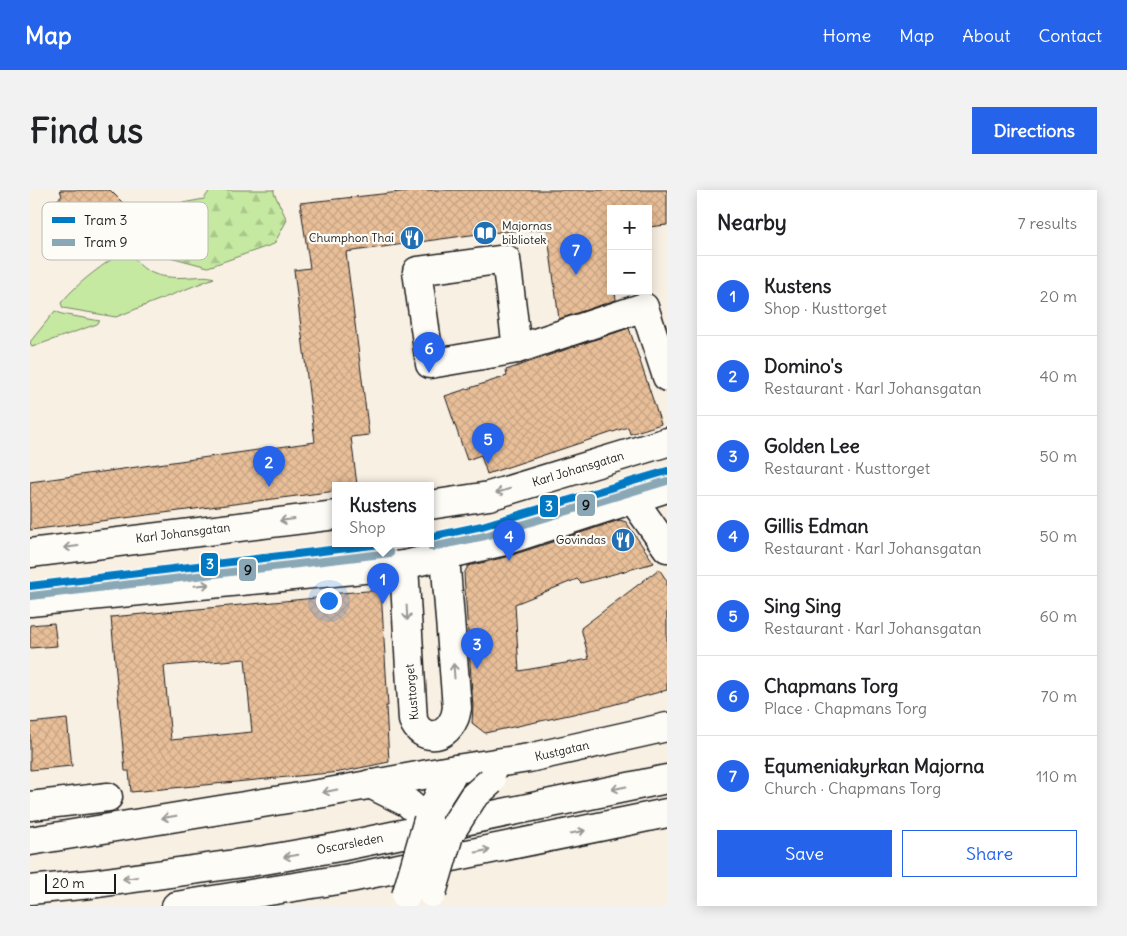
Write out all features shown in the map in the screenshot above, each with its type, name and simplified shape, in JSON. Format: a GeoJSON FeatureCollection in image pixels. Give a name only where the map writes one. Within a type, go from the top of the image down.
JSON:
{"type":"FeatureCollection","features":[{"type":"Feature","properties":{"kind":"main road"},"geometry":{"type":"LineString","coordinates":[[517,349],[506,259],[417,271],[430,364],[517,349],[644,307],[667,377]]}},
{"type":"Feature","properties":{"kind":"main road","name":"Karl Johansgatan"},"geometry":{"type":"LineString","coordinates":[[434,504],[489,496],[667,442]]}},
{"type":"Feature","properties":{"kind":"main road"},"geometry":{"type":"LineString","coordinates":[[30,602],[404,565],[501,542],[667,488]]}},
{"type":"Feature","properties":{"kind":"main road"},"geometry":{"type":"LineString","coordinates":[[632,498],[667,548]]}},
{"type":"Feature","properties":{"kind":"main road","name":"Karl Johansgatan"},"geometry":{"type":"LineString","coordinates":[[30,553],[332,515]]}},
{"type":"Feature","properties":{"kind":"main road","name":"Kusttorget"},"geometry":{"type":"LineString","coordinates":[[404,565],[412,720],[416,728],[423,734],[432,736],[442,734],[450,726],[457,708],[445,556]]}},
{"type":"Feature","properties":{"kind":"main road","name":"Kustgatan"},"geometry":{"type":"LineString","coordinates":[[30,841],[370,784],[449,779],[529,758],[667,727]]}},
{"type":"Feature","properties":{"kind":"main road"},"geometry":{"type":"LineString","coordinates":[[417,900],[442,855],[449,835],[473,798],[491,781],[529,758]]}},
{"type":"Feature","properties":{"kind":"main road"},"geometry":{"type":"LineString","coordinates":[[417,900],[428,820],[449,779]]}},
{"type":"Feature","properties":{"kind":"main road","name":"Oscarsleden"},"geometry":{"type":"LineString","coordinates":[[30,890],[254,862],[339,847],[667,779]]}},
{"type":"Feature","properties":{"kind":"main road"},"geometry":{"type":"LineString","coordinates":[[370,784],[408,802],[428,820],[438,834],[442,855]]}},
{"type":"Feature","properties":{"kind":"main road"},"geometry":{"type":"LineString","coordinates":[[30,806],[108,797]]}},
{"type":"Feature","properties":{"kind":"main road"},"geometry":{"type":"LineString","coordinates":[[176,906],[350,878],[667,813]]}},
{"type":"Feature","properties":{"kind":"green space"},"geometry":{"type":"Polygon","coordinates":[[[210,190],[274,190],[287,220],[274,244],[208,267],[182,260],[208,260],[208,202],[188,202],[204,199],[210,190]]]}},
{"type":"Feature","properties":{"kind":"green space"},"geometry":{"type":"Polygon","coordinates":[[[111,260],[136,260],[146,270],[162,276],[205,276],[214,278],[116,317],[63,308],[61,303],[76,287],[111,260]]]}},
{"type":"Feature","properties":{"kind":"green space"},"geometry":{"type":"Polygon","coordinates":[[[55,311],[100,321],[97,324],[32,347],[30,342],[55,311]]]}},
{"type":"Feature","properties":{"kind":"building"},"geometry":{"type":"Polygon","coordinates":[[[60,190],[110,190],[122,202],[54,202],[62,196],[60,190]]]}},
{"type":"Feature","properties":{"kind":"building"},"geometry":{"type":"Polygon","coordinates":[[[409,190],[667,190],[667,225],[652,227],[652,205],[607,205],[607,295],[615,295],[616,300],[559,319],[547,229],[485,233],[346,252],[369,435],[351,437],[357,482],[332,482],[332,492],[30,530],[30,482],[315,442],[294,270],[310,268],[300,203],[409,190]]]}},
{"type":"Feature","properties":{"kind":"building"},"geometry":{"type":"Polygon","coordinates":[[[629,328],[661,424],[630,434],[628,427],[487,474],[481,455],[467,460],[445,396],[507,376],[506,370],[629,328]]]}},
{"type":"Feature","properties":{"kind":"building"},"geometry":{"type":"Polygon","coordinates":[[[620,520],[626,522],[654,563],[581,583],[577,579],[515,604],[519,671],[589,659],[581,628],[659,569],[667,581],[667,690],[601,708],[485,733],[472,723],[473,707],[464,574],[468,566],[506,557],[620,520]]]}},
{"type":"Feature","properties":{"kind":"building"},"geometry":{"type":"Polygon","coordinates":[[[381,590],[388,706],[386,706],[389,762],[340,772],[131,792],[129,771],[125,771],[111,617],[327,597],[327,594],[381,590]],[[245,659],[164,666],[171,740],[252,732],[245,659]]]}},
{"type":"Feature","properties":{"kind":"building"},"geometry":{"type":"Polygon","coordinates":[[[54,623],[57,646],[30,648],[30,625],[54,623]]]}},
{"type":"Feature","properties":{"kind":"building"},"geometry":{"type":"Polygon","coordinates":[[[67,719],[72,766],[30,770],[30,723],[67,719]]]}},
{"type":"Feature","properties":{"kind":"tram line","name":"3"},"geometry":{"type":"LineString","coordinates":[[434,536],[482,526],[667,471]]}},
{"type":"Feature","properties":{"kind":"tram line","name":"9"},"geometry":{"type":"LineString","coordinates":[[434,547],[485,536],[667,481]]}},
{"type":"Feature","properties":{"kind":"tram line","name":"3"},"geometry":{"type":"LineString","coordinates":[[30,586],[356,547]]}},
{"type":"Feature","properties":{"kind":"tram line","name":"9"},"geometry":{"type":"LineString","coordinates":[[31,596],[390,553]]}},
{"type":"Feature","properties":{"kind":"place","name":"Majornas bibliotek"},"geometry":{"type":"Point","coordinates":[485,233]}},
{"type":"Feature","properties":{"kind":"place","name":"Chumphon Thai"},"geometry":{"type":"Point","coordinates":[412,238]}},
{"type":"Feature","properties":{"kind":"place","name":"Equmeniakyrkan Majorna"},"geometry":{"type":"Point","coordinates":[576,275]}},
{"type":"Feature","properties":{"kind":"place","name":"Chapmans Torg"},"geometry":{"type":"Point","coordinates":[429,373]}},
{"type":"Feature","properties":{"kind":"place","name":"Sing Sing"},"geometry":{"type":"Point","coordinates":[488,464]}},
{"type":"Feature","properties":{"kind":"place","name":"Domino's"},"geometry":{"type":"Point","coordinates":[269,487]}},
{"type":"Feature","properties":{"kind":"place","name":"Govindas"},"geometry":{"type":"Point","coordinates":[623,540]}},
{"type":"Feature","properties":{"kind":"place","name":"Gillis Edman"},"geometry":{"type":"Point","coordinates":[509,561]}},
{"type":"Feature","properties":{"kind":"place","name":"Kustens"},"geometry":{"type":"Point","coordinates":[383,604]}},
{"type":"Feature","properties":{"kind":"place","name":"Golden Lee"},"geometry":{"type":"Point","coordinates":[477,669]}}]}
